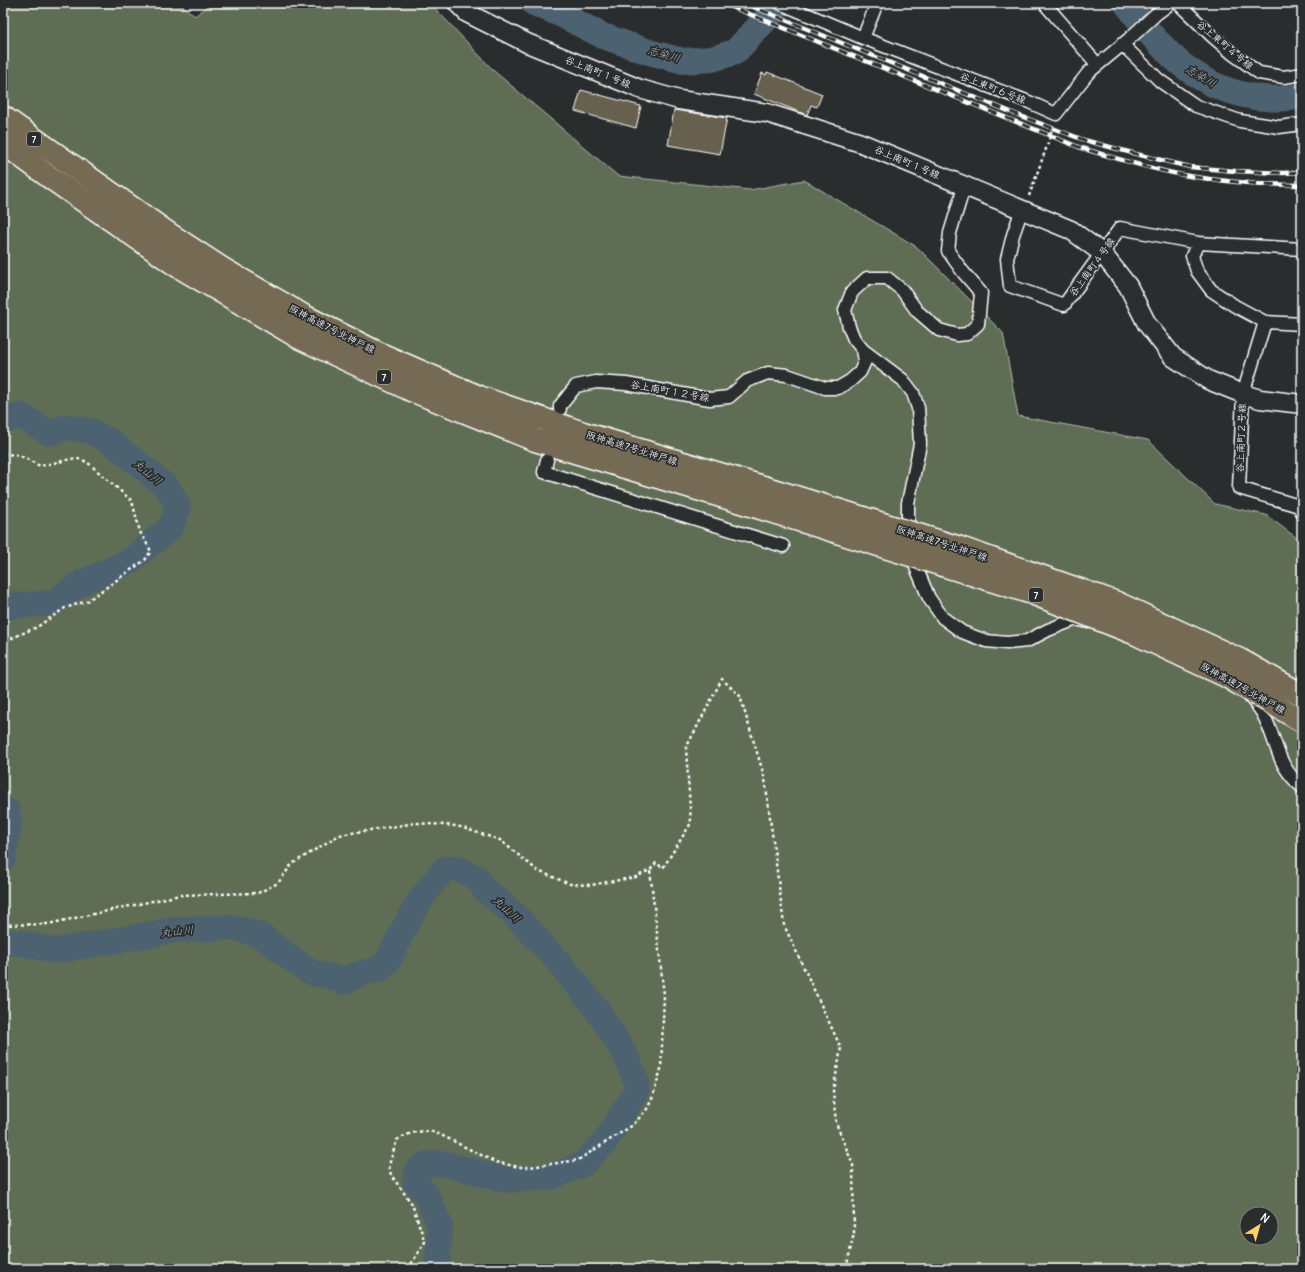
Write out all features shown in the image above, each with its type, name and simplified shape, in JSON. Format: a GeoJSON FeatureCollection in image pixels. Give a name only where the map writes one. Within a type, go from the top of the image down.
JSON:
{"type":"FeatureCollection","features":[{"type":"Feature","properties":{"kind":"highway","name":"阪神高速7号北神戸線"},"geometry":{"type":"LineString","coordinates":[[3,117],[169,234],[221,268],[304,316],[380,354],[479,397],[1032,593],[1134,633],[1226,676],[1302,721]]}},
{"type":"Feature","properties":{"kind":"highway","name":"阪神高速7号北神戸線"},"geometry":{"type":"LineString","coordinates":[[3,143],[176,265],[300,338],[411,390],[535,440],[960,548],[1117,603],[1240,660],[1302,695]]}},
{"type":"Feature","properties":{"kind":"street","name":"谷上南町１号線"},"geometry":{"type":"LineString","coordinates":[[457,3],[467,13],[527,43],[640,89],[679,100],[767,113],[861,143],[964,187],[1025,204],[1071,230],[1102,253],[1128,286],[1147,324],[1173,356],[1208,380],[1243,394],[1260,400],[1302,404]]}},
{"type":"Feature","properties":{"kind":"street","name":"谷上東町６号線"},"geometry":{"type":"LineString","coordinates":[[780,3],[863,38],[1029,102],[1056,114]]}},
{"type":"Feature","properties":{"kind":"street"},"geometry":{"type":"LineString","coordinates":[[863,38],[878,3]]}},
{"type":"Feature","properties":{"kind":"street"},"geometry":{"type":"LineString","coordinates":[[1044,3],[1097,64]]}},
{"type":"Feature","properties":{"kind":"street"},"geometry":{"type":"LineString","coordinates":[[1056,114],[1088,73],[1097,64],[1126,42],[1156,14],[1171,3]]}},
{"type":"Feature","properties":{"kind":"street","name":"谷上東町４号線"},"geometry":{"type":"LineString","coordinates":[[1178,3],[1212,36],[1259,73],[1284,77],[1302,74]]}},
{"type":"Feature","properties":{"kind":"street"},"geometry":{"type":"LineString","coordinates":[[1126,42],[1160,81],[1196,106],[1240,121],[1279,127],[1302,124]]}},
{"type":"Feature","properties":{"kind":"street"},"geometry":{"type":"LineString","coordinates":[[964,187],[950,233],[948,251],[981,293],[978,324],[967,334],[957,335],[939,330],[917,311],[902,290],[887,278],[867,278],[852,292],[845,310],[848,327],[854,339],[863,350],[903,380],[913,392],[918,408],[920,444],[908,503],[908,548],[929,598],[943,618],[962,632],[986,641],[1007,643],[1027,641],[1048,630],[1076,619],[1109,626],[1154,642],[1212,672],[1249,695],[1264,715],[1281,762],[1295,781],[1302,787]]}},
{"type":"Feature","properties":{"kind":"street","name":"谷上南町４号線"},"geometry":{"type":"LineString","coordinates":[[1025,204],[1013,235],[1007,260],[1010,286],[1064,305],[1120,228],[1198,243],[1302,249]]}},
{"type":"Feature","properties":{"kind":"street"},"geometry":{"type":"LineString","coordinates":[[1198,243],[1192,256],[1197,271],[1212,290],[1235,306],[1265,322],[1302,324]]}},
{"type":"Feature","properties":{"kind":"street","name":"谷上南町２号線"},"geometry":{"type":"LineString","coordinates":[[1265,322],[1243,394],[1240,488],[1301,506]]}},
{"type":"Feature","properties":{"kind":"street","name":"谷上南町１２号線"},"geometry":{"type":"LineString","coordinates":[[560,409],[560,406],[576,386],[596,382],[626,384],[710,399],[729,397],[747,381],[768,374],[787,375],[825,388],[838,388],[850,381],[860,372],[865,361],[863,350]]}},
{"type":"Feature","properties":{"kind":"street"},"geometry":{"type":"LineString","coordinates":[[547,460],[544,472],[783,546]]}},
{"type":"Feature","properties":{"kind":"path"},"geometry":{"type":"LineString","coordinates":[[1025,204],[1048,146],[1056,114]]}},
{"type":"Feature","properties":{"kind":"path"},"geometry":{"type":"LineString","coordinates":[[3,454],[18,455],[40,466],[76,458],[86,462],[132,501],[140,532],[151,551],[145,560],[87,602],[65,608],[37,627],[3,642]]}},
{"type":"Feature","properties":{"kind":"path"},"geometry":{"type":"LineString","coordinates":[[3,925],[48,924],[180,895],[258,892],[278,883],[292,864],[339,835],[416,823],[457,826],[500,840],[538,871],[570,884],[591,886],[636,877],[650,870],[656,863],[663,868],[691,823],[686,748],[722,679],[740,696],[765,779],[784,925],[841,1048],[833,1091],[836,1123],[852,1165],[854,1233],[846,1269]]}},
{"type":"Feature","properties":{"kind":"path"},"geometry":{"type":"LineString","coordinates":[[408,1269],[425,1242],[412,1204],[391,1175],[389,1165],[396,1140],[406,1135],[430,1131],[495,1162],[519,1167],[530,1167],[578,1160],[633,1125],[652,1100],[661,1070],[664,995],[650,870]]}},
{"type":"Feature","properties":{"kind":"green space"},"geometry":{"type":"Polygon","coordinates":[[[3,3],[179,3],[195,16],[211,3],[430,3],[494,71],[618,176],[750,190],[804,180],[917,247],[1003,333],[1018,416],[1148,440],[1215,504],[1266,515],[1302,542],[1302,1269],[3,1269],[3,3]]]}},
{"type":"Feature","properties":{"kind":"building"},"geometry":{"type":"Polygon","coordinates":[[[767,72],[822,94],[817,107],[811,105],[807,115],[754,94],[762,73],[766,75],[767,72]]]}},
{"type":"Feature","properties":{"kind":"building"},"geometry":{"type":"Polygon","coordinates":[[[581,90],[641,106],[636,128],[575,111],[581,90]]]}},
{"type":"Feature","properties":{"kind":"building"},"geometry":{"type":"Polygon","coordinates":[[[674,110],[727,118],[720,154],[668,145],[674,110]]]}},
{"type":"Feature","properties":{"kind":"waterway","name":"志染川"},"geometry":{"type":"LineString","coordinates":[[534,3],[560,14],[603,36],[649,52],[683,61],[712,59],[735,52],[781,3]]}},
{"type":"Feature","properties":{"kind":"waterway","name":"志染川"},"geometry":{"type":"LineString","coordinates":[[1126,3],[1150,34],[1177,61],[1201,78],[1214,85],[1243,95],[1273,99],[1302,96]]}},
{"type":"Feature","properties":{"kind":"waterway","name":"丸山川"},"geometry":{"type":"LineString","coordinates":[[3,420],[21,416],[49,433],[66,427],[90,431],[110,441],[168,488],[178,507],[171,527],[130,561],[79,584],[53,603],[10,606],[3,609]]}},
{"type":"Feature","properties":{"kind":"waterway","name":"丸山川"},"geometry":{"type":"LineString","coordinates":[[3,809],[7,811],[9,821],[3,859]]}},
{"type":"Feature","properties":{"kind":"waterway","name":"丸山川"},"geometry":{"type":"LineString","coordinates":[[3,942],[22,943],[54,951],[175,930],[232,927],[260,935],[307,970],[316,974],[339,978],[343,982],[359,974],[380,969],[388,961],[410,916],[430,886],[445,869],[456,868],[477,878],[485,890],[515,915],[554,957],[596,1008],[625,1054],[637,1082],[636,1092],[605,1142],[583,1164],[551,1177],[507,1180],[441,1163],[426,1164],[418,1171],[415,1182],[427,1196],[440,1225],[437,1269]]}},
{"type":"Feature","properties":{"kind":"railway"},"geometry":{"type":"LineString","coordinates":[[722,3],[1081,148],[1148,167],[1189,176],[1245,183],[1302,185]]}},
{"type":"Feature","properties":{"kind":"railway"},"geometry":{"type":"LineString","coordinates":[[744,3],[1018,115],[1084,140],[1190,167],[1235,171],[1283,173],[1302,172]]}}]}
